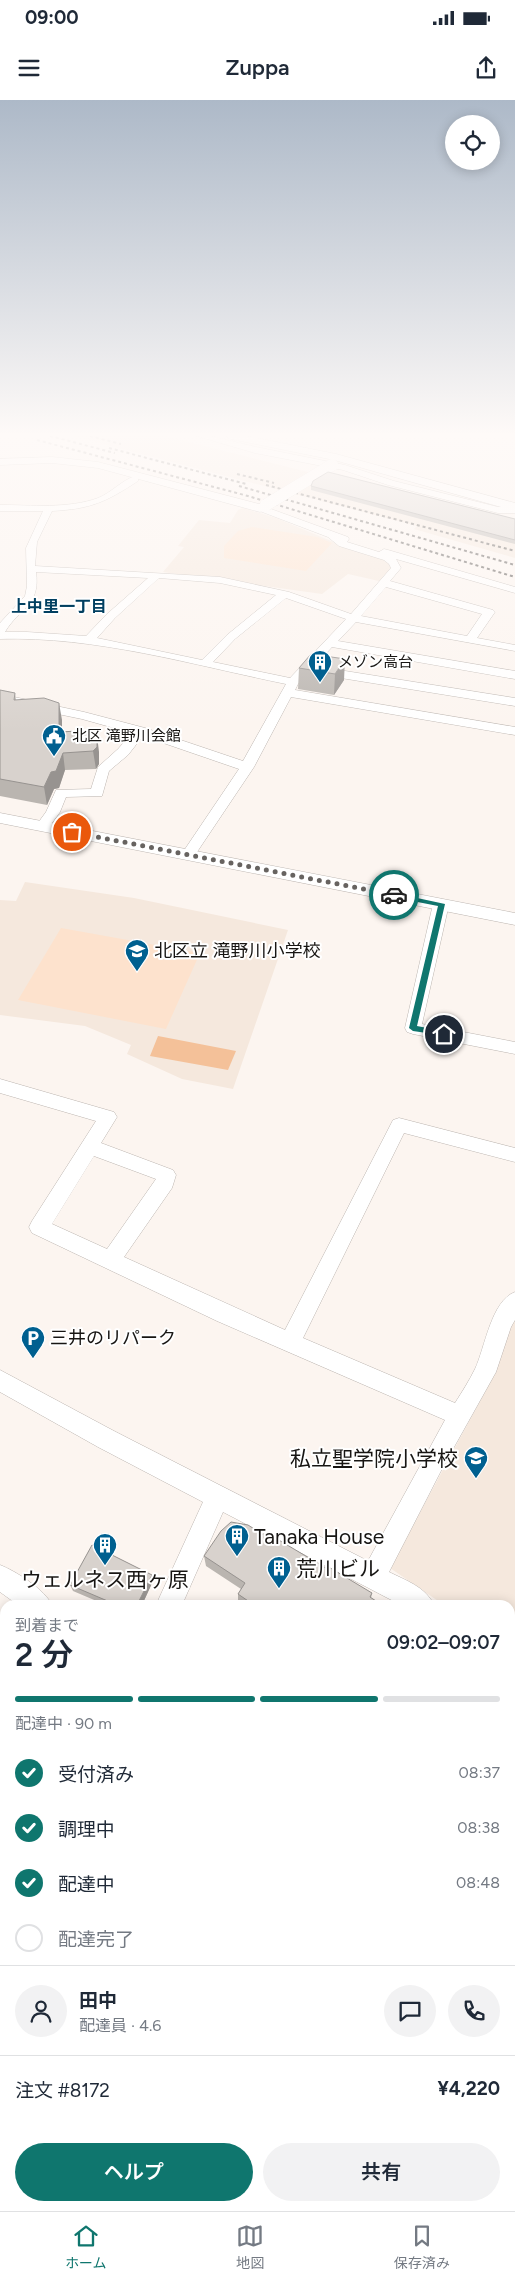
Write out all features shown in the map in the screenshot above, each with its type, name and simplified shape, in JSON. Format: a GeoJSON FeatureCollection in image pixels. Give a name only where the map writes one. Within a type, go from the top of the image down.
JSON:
{"type":"FeatureCollection","features":[{"type":"Feature","properties":{"kind":"street"},"geometry":{"type":"LineString","coordinates":[[0,632],[5,621],[29,597],[32,590],[29,555],[36,535]]}},
{"type":"Feature","properties":{"kind":"street"},"geometry":{"type":"LineString","coordinates":[[188,855],[247,767],[290,687],[304,668],[353,618],[396,568],[394,562],[342,544],[332,535]]}},
{"type":"Feature","properties":{"kind":"street"},"geometry":{"type":"LineString","coordinates":[[332,535],[515,590]]}},
{"type":"Feature","properties":{"kind":"street"},"geometry":{"type":"LineString","coordinates":[[31,569],[220,580],[286,594],[353,618],[515,648]]}},
{"type":"Feature","properties":{"kind":"street"},"geometry":{"type":"LineString","coordinates":[[89,640],[111,616],[157,575]]}},
{"type":"Feature","properties":{"kind":"street"},"geometry":{"type":"LineString","coordinates":[[384,584],[489,612],[470,640]]}},
{"type":"Feature","properties":{"kind":"street"},"geometry":{"type":"LineString","coordinates":[[205,664],[231,637],[286,594]]}},
{"type":"Feature","properties":{"kind":"street"},"geometry":{"type":"LineString","coordinates":[[0,636],[27,635],[89,640],[205,664],[290,687],[512,727]]}},
{"type":"Feature","properties":{"kind":"street"},"geometry":{"type":"LineString","coordinates":[[329,644],[515,675]]}},
{"type":"Feature","properties":{"kind":"street"},"geometry":{"type":"LineString","coordinates":[[304,668],[515,702]]}},
{"type":"Feature","properties":{"kind":"street"},"geometry":{"type":"LineString","coordinates":[[0,698],[140,731],[247,767]]}},
{"type":"Feature","properties":{"kind":"street"},"geometry":{"type":"LineString","coordinates":[[42,827],[54,812],[61,793],[97,793],[103,770],[123,752],[140,731]]}},
{"type":"Feature","properties":{"kind":"street"},"geometry":{"type":"LineString","coordinates":[[0,818],[515,919]]}},
{"type":"Feature","properties":{"kind":"street"},"geometry":{"type":"LineString","coordinates":[[441,904],[413,1028],[515,1048]]}},
{"type":"Feature","properties":{"kind":"street"},"geometry":{"type":"LineString","coordinates":[[0,1086],[108,1117],[40,1227],[290,1343],[461,1416]]}},
{"type":"Feature","properties":{"kind":"street"},"geometry":{"type":"LineString","coordinates":[[290,1343],[400,1125],[515,1155]]}},
{"type":"Feature","properties":{"kind":"street"},"geometry":{"type":"LineString","coordinates":[[91,1147],[166,1175],[165,1183],[110,1261]]}},
{"type":"Feature","properties":{"kind":"street"},"geometry":{"type":"LineString","coordinates":[[373,1577],[436,1457],[485,1372],[501,1324],[515,1301]]}},
{"type":"Feature","properties":{"kind":"street"},"geometry":{"type":"LineString","coordinates":[[0,1380],[106,1439],[414,1600]]}},
{"type":"Feature","properties":{"kind":"street"},"geometry":{"type":"LineString","coordinates":[[171,1600],[218,1496]]}},
{"type":"Feature","properties":{"kind":"street"},"geometry":{"type":"LineString","coordinates":[[0,1577],[32,1600]]}},
{"type":"Feature","properties":{"kind":"shaded area"},"geometry":{"type":"Polygon","coordinates":[[[187,535],[316,535],[385,560],[391,564],[391,569],[379,581],[348,574],[322,594],[163,572],[184,547],[178,546],[187,535]]]}},
{"type":"Feature","properties":{"kind":"shaded area"},"geometry":{"type":"Polygon","coordinates":[[[235,535],[301,535],[317,537],[332,543],[306,571],[224,558],[224,546],[235,535]]]}},
{"type":"Feature","properties":{"kind":"shaded area"},"geometry":{"type":"Polygon","coordinates":[[[433,535],[515,535],[515,558],[433,535]]]}},
{"type":"Feature","properties":{"kind":"shaded area","name":"北区立 滝野川小学校"},"geometry":{"type":"Polygon","coordinates":[[[25,882],[134,898],[288,930],[233,1089],[182,1079],[127,1054],[131,1045],[85,1026],[0,1015],[0,900],[16,901],[25,882]]]}},
{"type":"Feature","properties":{"kind":"shaded area"},"geometry":{"type":"Polygon","coordinates":[[[61,928],[200,953],[166,1029],[18,1000],[61,928]]]}},
{"type":"Feature","properties":{"kind":"shaded area"},"geometry":{"type":"Polygon","coordinates":[[[158,1036],[236,1051],[228,1070],[150,1056],[158,1036]]]}},
{"type":"Feature","properties":{"kind":"shaded area","name":"私立聖学院小学校"},"geometry":{"type":"Polygon","coordinates":[[[515,1315],[515,1600],[437,1600],[390,1568],[486,1390],[507,1328],[515,1315]]]}},
{"type":"Feature","properties":{"kind":"building"},"geometry":{"type":"Polygon","coordinates":[[[494,535],[515,535],[515,540],[494,535]]]}},
{"type":"Feature","properties":{"kind":"building"},"geometry":{"type":"Polygon","coordinates":[[[311,654],[345,659],[335,674],[299,668],[311,654]]]}},
{"type":"Feature","properties":{"kind":"building","name":"北区 滝野川会館"},"geometry":{"type":"Polygon","coordinates":[[[0,690],[15,693],[14,700],[44,698],[59,703],[59,732],[78,731],[97,735],[97,747],[93,751],[63,753],[56,771],[51,772],[44,787],[0,779],[0,690]]]}},
{"type":"Feature","properties":{"kind":"building"},"geometry":{"type":"Polygon","coordinates":[[[231,1522],[248,1525],[270,1539],[272,1536],[326,1568],[327,1566],[372,1593],[370,1597],[374,1600],[247,1600],[238,1594],[245,1583],[204,1556],[221,1531],[231,1522]]]}},
{"type":"Feature","properties":{"kind":"building","name":"ウェルネス西ヶ原"},"geometry":{"type":"Polygon","coordinates":[[[92,1545],[152,1575],[140,1600],[105,1600],[70,1585],[92,1545]]]}},
{"type":"Feature","properties":{"kind":"railway"},"geometry":{"type":"LineString","coordinates":[[375,535],[515,577]]}},
{"type":"Feature","properties":{"kind":"railway"},"geometry":{"type":"LineString","coordinates":[[408,535],[515,565]]}},
{"type":"Feature","properties":{"kind":"railway"},"geometry":{"type":"LineString","coordinates":[[453,535],[515,551]]}},
{"type":"Feature","properties":{"kind":"way so far"},"geometry":{"type":"LineString","coordinates":[[72,832],[394,895]]}},
{"type":"Feature","properties":{"kind":"place","name":"メゾン高台"},"geometry":{"type":"Point","coordinates":[320,683]}},
{"type":"Feature","properties":{"kind":"place","name":"北区 滝野川会館"},"geometry":{"type":"Point","coordinates":[54,757]}},
{"type":"Feature","properties":{"kind":"place","name":"北区立 滝野川小学校"},"geometry":{"type":"Point","coordinates":[137,972]}},
{"type":"Feature","properties":{"kind":"place","name":"三井のリパーク"},"geometry":{"type":"Point","coordinates":[33,1359]}},
{"type":"Feature","properties":{"kind":"place","name":"私立聖学院小学校"},"geometry":{"type":"Point","coordinates":[476,1479]}},
{"type":"Feature","properties":{"kind":"place","name":"Tanaka House"},"geometry":{"type":"Point","coordinates":[237,1557]}},
{"type":"Feature","properties":{"kind":"place","name":"ウェルネス西ヶ原"},"geometry":{"type":"Point","coordinates":[105,1566]}},
{"type":"Feature","properties":{"kind":"place","name":"荒川ビル"},"geometry":{"type":"Point","coordinates":[279,1589]}},
{"type":"Feature","properties":{"kind":"district","name":"上中里一丁目"},"geometry":{"type":"Point","coordinates":[59,606]}},
{"type":"Feature","properties":{"kind":"route"},"geometry":{"type":"LineString","coordinates":[[394,895],[441,904],[413,1028],[444,1034]]}}]}
